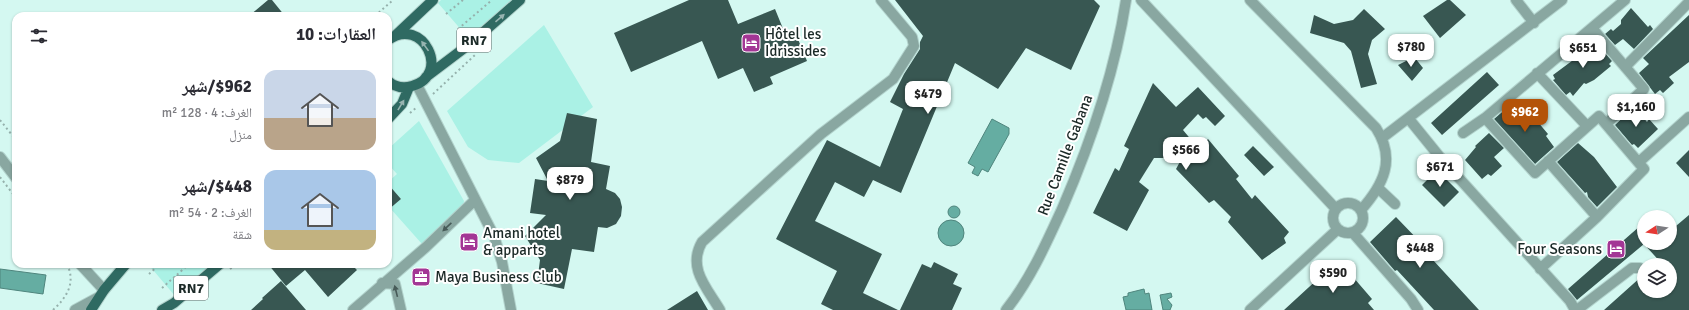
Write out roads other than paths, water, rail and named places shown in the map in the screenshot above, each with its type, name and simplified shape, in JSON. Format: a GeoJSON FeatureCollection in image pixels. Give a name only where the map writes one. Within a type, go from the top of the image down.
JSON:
{"type":"FeatureCollection","features":[{"type":"Feature","properties":{"kind":"main road"},"geometry":{"type":"LineString","coordinates":[[392,38],[433,0]]}},
{"type":"Feature","properties":{"kind":"main road","name":"RN7"},"geometry":{"type":"LineString","coordinates":[[392,115],[402,104],[413,86],[471,43],[520,0]]}},
{"type":"Feature","properties":{"kind":"main road"},"geometry":{"type":"LineString","coordinates":[[392,38],[410,34],[419,38],[426,45],[431,59],[430,68],[426,77]]}},
{"type":"Feature","properties":{"kind":"main road"},"geometry":{"type":"LineString","coordinates":[[392,84],[397,86],[413,86]]}},
{"type":"Feature","properties":{"kind":"main road"},"geometry":{"type":"LineString","coordinates":[[91,310],[101,294],[123,268]]}},
{"type":"Feature","properties":{"kind":"main road","name":"RN7"},"geometry":{"type":"LineString","coordinates":[[162,310],[174,303],[215,268]]}},
{"type":"Feature","properties":{"kind":"street"},"geometry":{"type":"LineString","coordinates":[[720,310],[698,273],[696,266],[696,254],[702,242],[821,134],[893,79],[914,46],[912,37],[881,0]]}},
{"type":"Feature","properties":{"kind":"street","name":"Rue Camille Gabana"},"geometry":{"type":"LineString","coordinates":[[1006,310],[1019,294],[1047,243],[1076,174],[1105,93],[1122,26],[1126,0]]}},
{"type":"Feature","properties":{"kind":"street"},"geometry":{"type":"LineString","coordinates":[[1141,0],[1336,209]]}},
{"type":"Feature","properties":{"kind":"street"},"geometry":{"type":"LineString","coordinates":[[1250,0],[1376,128],[1382,138],[1386,148],[1386,165],[1378,188],[1361,210]]}},
{"type":"Feature","properties":{"kind":"street"},"geometry":{"type":"LineString","coordinates":[[1516,0],[1534,23]]}},
{"type":"Feature","properties":{"kind":"street"},"geometry":{"type":"LineString","coordinates":[[1382,138],[1409,119],[1562,0]]}},
{"type":"Feature","properties":{"kind":"street"},"geometry":{"type":"LineString","coordinates":[[1463,133],[1485,118],[1626,0]]}},
{"type":"Feature","properties":{"kind":"street"},"geometry":{"type":"LineString","coordinates":[[1625,67],[1686,2]]}},
{"type":"Feature","properties":{"kind":"street"},"geometry":{"type":"LineString","coordinates":[[1592,28],[1644,90],[1606,124]]}},
{"type":"Feature","properties":{"kind":"street"},"geometry":{"type":"LineString","coordinates":[[1537,73],[1587,126]]}},
{"type":"Feature","properties":{"kind":"street"},"geometry":{"type":"LineString","coordinates":[[413,86],[475,200],[497,244],[511,310]]}},
{"type":"Feature","properties":{"kind":"street"},"geometry":{"type":"LineString","coordinates":[[1485,118],[1535,173],[1599,116],[1644,169],[1597,217],[1540,269]]}},
{"type":"Feature","properties":{"kind":"street"},"geometry":{"type":"LineString","coordinates":[[1639,162],[1689,117]]}},
{"type":"Feature","properties":{"kind":"street"},"geometry":{"type":"LineString","coordinates":[[1409,119],[1439,156],[1570,301],[1576,310],[1632,268],[1637,268]]}},
{"type":"Feature","properties":{"kind":"street"},"geometry":{"type":"LineString","coordinates":[[0,157],[12,173]]}},
{"type":"Feature","properties":{"kind":"street"},"geometry":{"type":"LineString","coordinates":[[1548,161],[1597,217]]}},
{"type":"Feature","properties":{"kind":"street"},"geometry":{"type":"LineString","coordinates":[[1378,188],[1395,204]]}},
{"type":"Feature","properties":{"kind":"street"},"geometry":{"type":"LineString","coordinates":[[353,310],[382,283],[426,247],[475,200]]}},
{"type":"Feature","properties":{"kind":"street"},"geometry":{"type":"LineString","coordinates":[[1349,203],[1354,204],[1361,210],[1363,222],[1359,228],[1353,233],[1345,233],[1338,230],[1334,222],[1336,209],[1349,203]]}},
{"type":"Feature","properties":{"kind":"street"},"geometry":{"type":"LineString","coordinates":[[1250,310],[1261,306],[1338,230]]}},
{"type":"Feature","properties":{"kind":"street"},"geometry":{"type":"LineString","coordinates":[[1353,233],[1411,298],[1418,310]]}},
{"type":"Feature","properties":{"kind":"street"},"geometry":{"type":"LineString","coordinates":[[75,310],[101,294],[83,268]]}},
{"type":"Feature","properties":{"kind":"street"},"geometry":{"type":"LineString","coordinates":[[382,283],[395,284],[401,310]]}},
{"type":"Feature","properties":{"kind":"place","name":"Hôtel les Idrissides"},"geometry":{"type":"Point","coordinates":[751,43]}},
{"type":"Feature","properties":{"kind":"place","name":"Amani hotel & apparts"},"geometry":{"type":"Point","coordinates":[469,242]}},
{"type":"Feature","properties":{"kind":"place","name":"Four Seasons"},"geometry":{"type":"Point","coordinates":[1616,249]}},
{"type":"Feature","properties":{"kind":"place","name":"Maya Business Club"},"geometry":{"type":"Point","coordinates":[421,277]}}]}
